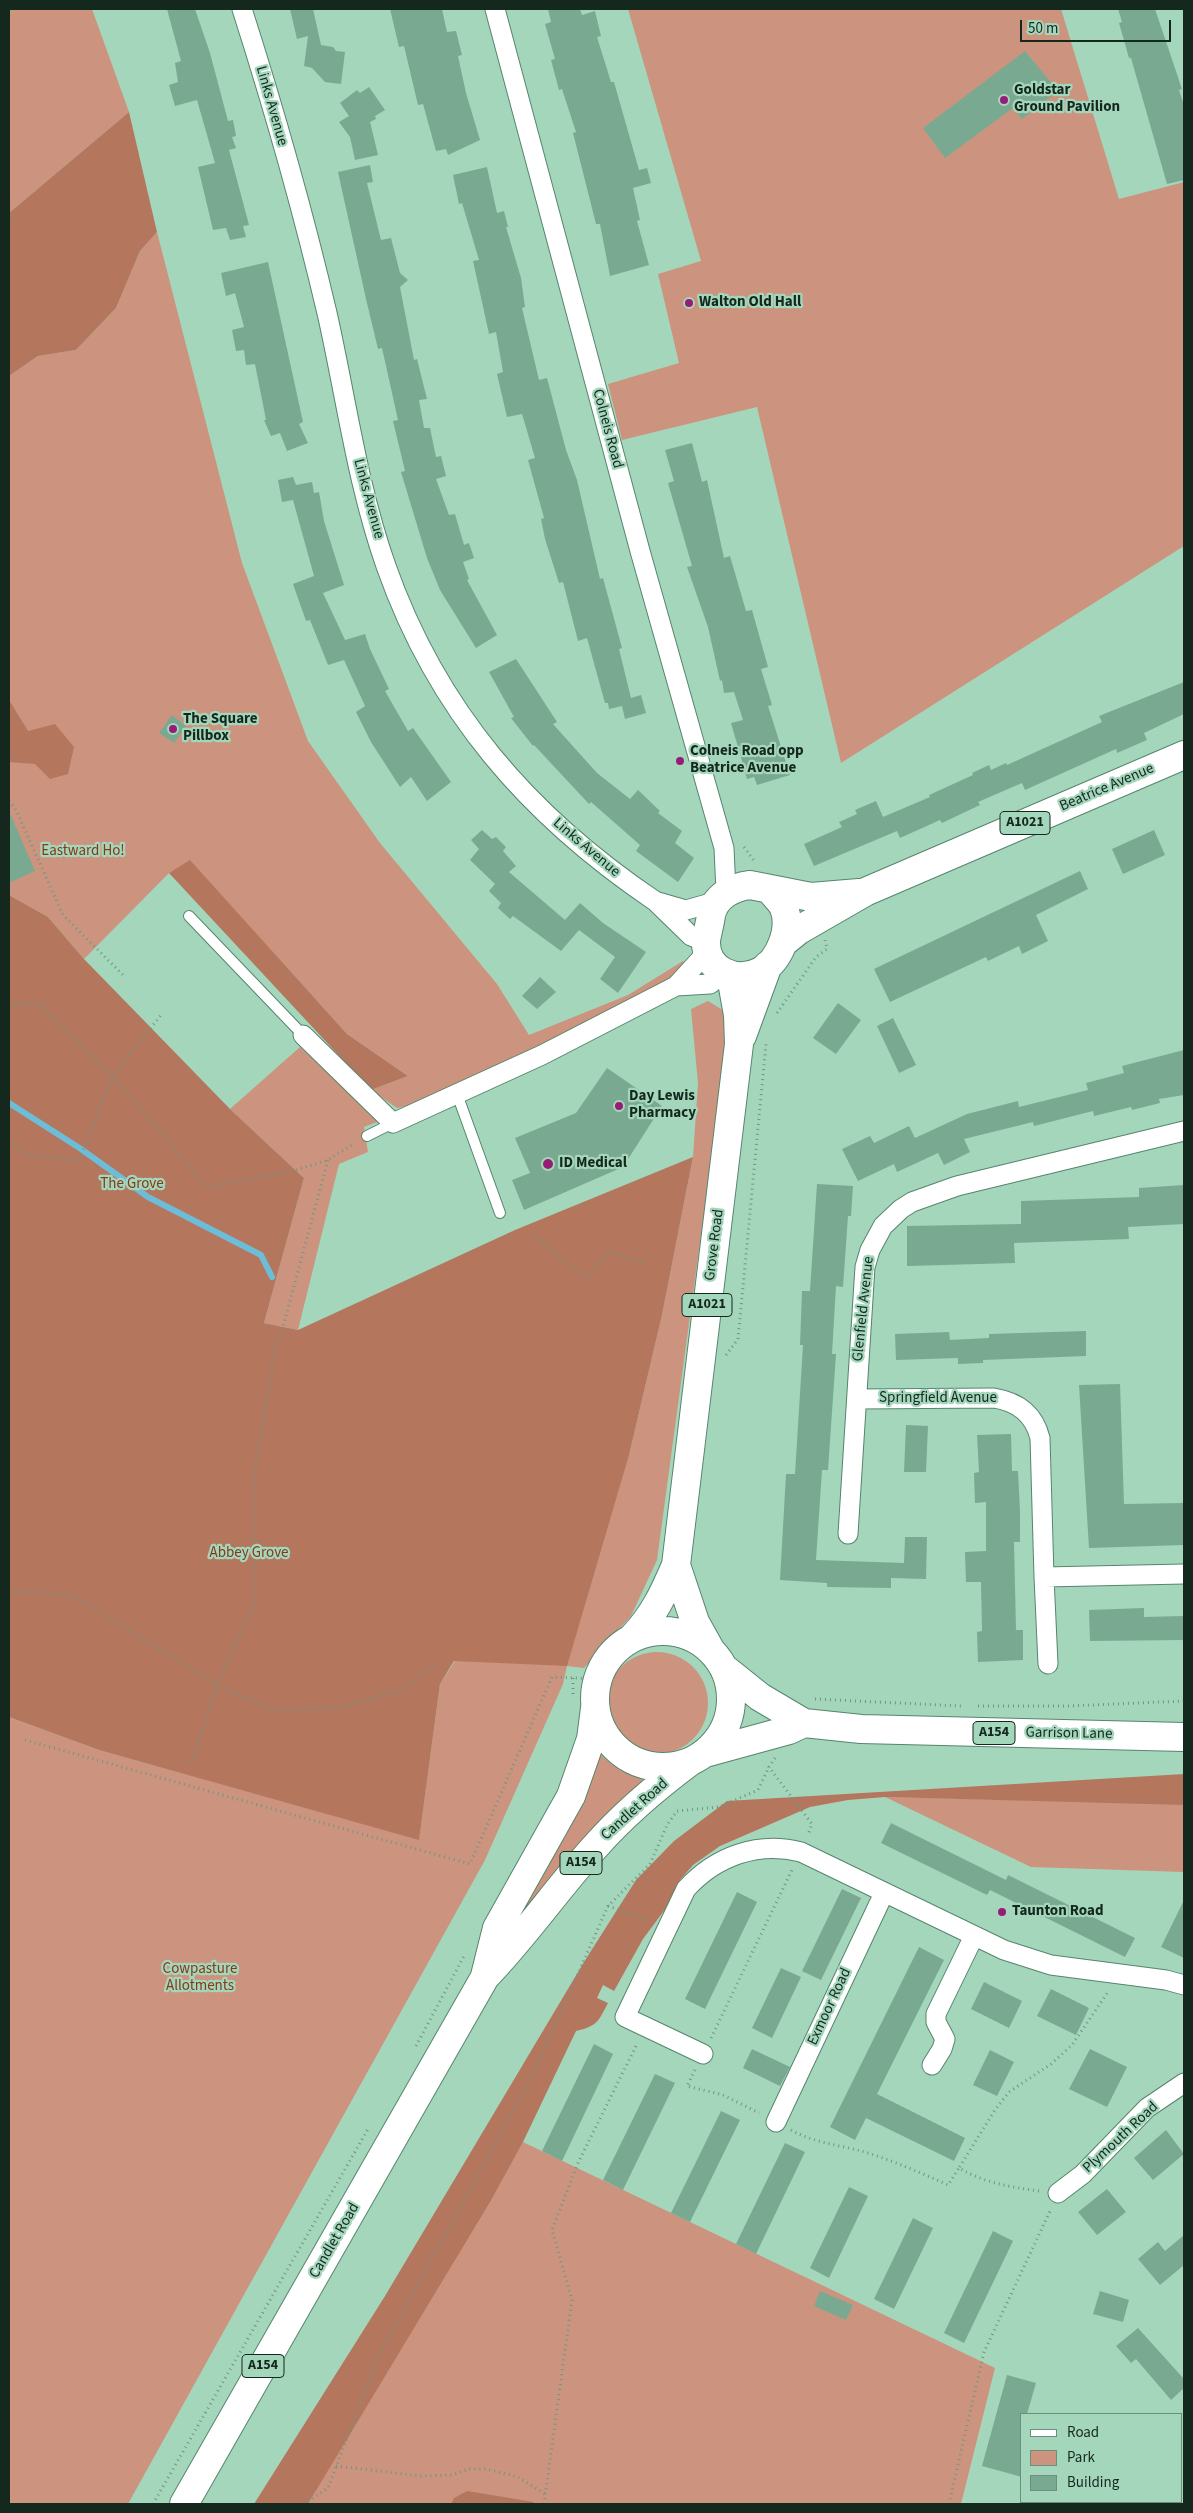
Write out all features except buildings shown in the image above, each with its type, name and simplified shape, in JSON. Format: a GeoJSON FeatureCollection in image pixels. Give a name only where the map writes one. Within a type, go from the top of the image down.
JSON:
{"type":"FeatureCollection","features":[{"type":"Feature","properties":{"kind":"main road","name":"Beatrice Avenue"},"geometry":{"type":"LineString","coordinates":[[783,943],[799,930],[865,892],[1184,755]]}},
{"type":"Feature","properties":{"kind":"main road"},"geometry":{"type":"LineString","coordinates":[[750,885],[766,888],[783,906],[787,926],[783,943],[768,965],[756,973],[728,975],[712,963],[707,947],[712,910],[722,897],[740,886],[750,885]]}},
{"type":"Feature","properties":{"kind":"main road","name":"Beatrice Avenue"},"geometry":{"type":"LineString","coordinates":[[766,888],[810,897],[865,892]]}},
{"type":"Feature","properties":{"kind":"main road","name":"Grove Road"},"geometry":{"type":"LineString","coordinates":[[739,1044],[768,965]]}},
{"type":"Feature","properties":{"kind":"main road","name":"Grove Road"},"geometry":{"type":"LineString","coordinates":[[585,1679],[610,1654],[649,1621],[676,1565],[739,1044],[738,1015],[728,975]]}},
{"type":"Feature","properties":{"kind":"main road","name":"Grove Road"},"geometry":{"type":"LineString","coordinates":[[676,1565],[695,1622],[717,1659]]}},
{"type":"Feature","properties":{"kind":"main road","name":"Garrison Lane"},"geometry":{"type":"LineString","coordinates":[[632,1637],[659,1630],[673,1630],[687,1634],[760,1697],[860,1729],[1184,1737]]}},
{"type":"Feature","properties":{"kind":"main road"},"geometry":{"type":"LineString","coordinates":[[698,1757],[718,1738],[727,1721],[731,1695],[717,1659]]}},
{"type":"Feature","properties":{"kind":"main road","name":"Candlet Road"},"geometry":{"type":"LineString","coordinates":[[184,2504],[485,1977],[498,1928],[571,1796],[591,1739],[584,1704],[585,1679]]}},
{"type":"Feature","properties":{"kind":"main road","name":"Garrison Lane"},"geometry":{"type":"LineString","coordinates":[[584,1704],[619,1751],[629,1758],[653,1767],[666,1767],[789,1730],[805,1711]]}},
{"type":"Feature","properties":{"kind":"main road","name":"Candlet Road"},"geometry":{"type":"LineString","coordinates":[[485,1977],[512,1950],[594,1848],[620,1821],[698,1757]]}},
{"type":"Feature","properties":{"kind":"street","name":"Links Avenue"},"geometry":{"type":"LineString","coordinates":[[242,9],[266,83],[325,305],[367,500],[386,565],[409,623],[454,705],[488,753],[524,793],[582,847],[655,901],[691,936],[707,947]]}},
{"type":"Feature","properties":{"kind":"street","name":"Colneis Road"},"geometry":{"type":"LineString","coordinates":[[495,9],[637,542],[724,848],[722,897]]}},
{"type":"Feature","properties":{"kind":"street","name":"Colneis Road"},"geometry":{"type":"LineString","coordinates":[[724,848],[749,880],[766,888]]}},
{"type":"Feature","properties":{"kind":"street","name":"Links Avenue"},"geometry":{"type":"LineString","coordinates":[[655,901],[686,910],[722,897]]}},
{"type":"Feature","properties":{"kind":"street"},"geometry":{"type":"LineString","coordinates":[[676,986],[707,947]]}},
{"type":"Feature","properties":{"kind":"street"},"geometry":{"type":"LineString","coordinates":[[303,1035],[393,1123],[542,1055],[676,986],[710,984],[728,975]]}},
{"type":"Feature","properties":{"kind":"street","name":"Glenfield Avenue"},"geometry":{"type":"LineString","coordinates":[[848,1534],[867,1257],[883,1226],[901,1208],[957,1186],[1184,1131]]}},
{"type":"Feature","properties":{"kind":"street","name":"Springfield Avenue"},"geometry":{"type":"LineString","coordinates":[[856,1399],[994,1398],[1010,1401],[1026,1411],[1035,1424],[1040,1438],[1048,1664]]}},
{"type":"Feature","properties":{"kind":"street"},"geometry":{"type":"LineString","coordinates":[[1044,1577],[1184,1574]]}},
{"type":"Feature","properties":{"kind":"street"},"geometry":{"type":"LineString","coordinates":[[703,2054],[625,2017],[686,1889],[698,1876],[733,1855],[766,1847],[782,1847],[801,1852],[1004,1950],[1051,1965],[1166,1980],[1184,1985]]}},
{"type":"Feature","properties":{"kind":"street","name":"Exmoor Road"},"geometry":{"type":"LineString","coordinates":[[776,2122],[884,1893]]}},
{"type":"Feature","properties":{"kind":"street"},"geometry":{"type":"LineString","coordinates":[[932,2065],[942,2050],[945,2039],[936,2022],[936,2014],[974,1936]]}},
{"type":"Feature","properties":{"kind":"street","name":"Plymouth Road"},"geometry":{"type":"LineString","coordinates":[[1058,2193],[1083,2174],[1147,2108],[1184,2083]]}},
{"type":"Feature","properties":{"kind":"lane"},"geometry":{"type":"LineString","coordinates":[[189,916],[303,1035]]}},
{"type":"Feature","properties":{"kind":"lane"},"geometry":{"type":"LineString","coordinates":[[457,1094],[500,1213]]}},
{"type":"Feature","properties":{"kind":"lane"},"geometry":{"type":"LineString","coordinates":[[367,1136],[393,1123]]}},
{"type":"Feature","properties":{"kind":"path"},"geometry":{"type":"LineString","coordinates":[[9,801],[16,810],[63,916],[125,977]]}},
{"type":"Feature","properties":{"kind":"path"},"geometry":{"type":"LineString","coordinates":[[9,1004],[38,1003],[113,1076],[207,1187],[296,1170],[328,1160],[367,1136]]}},
{"type":"Feature","properties":{"kind":"path"},"geometry":{"type":"LineString","coordinates":[[9,1143],[27,1154],[79,1160],[113,1076],[161,1015]]}},
{"type":"Feature","properties":{"kind":"path"},"geometry":{"type":"LineString","coordinates":[[192,1763],[217,1685],[255,1602],[255,1469],[275,1347],[283,1328],[328,1160]]}},
{"type":"Feature","properties":{"kind":"path"},"geometry":{"type":"LineString","coordinates":[[535,1237],[587,1278],[610,1251],[643,1263]]}},
{"type":"Feature","properties":{"kind":"path"},"geometry":{"type":"LineString","coordinates":[[9,1591],[73,1595],[217,1685],[273,1710],[337,1708],[399,1691],[437,1664]]}},
{"type":"Feature","properties":{"kind":"path"},"geometry":{"type":"LineString","coordinates":[[25,1740],[470,1864],[552,1677],[585,1679],[584,1704]]}},
{"type":"Feature","properties":{"kind":"path"},"geometry":{"type":"LineString","coordinates":[[805,1711],[830,1698],[967,1706]]}},
{"type":"Feature","properties":{"kind":"path"},"geometry":{"type":"LineString","coordinates":[[976,1706],[1068,1706],[1184,1700]]}},
{"type":"Feature","properties":{"kind":"path"},"geometry":{"type":"LineString","coordinates":[[304,2504],[328,2488],[379,2355],[534,2073],[608,1906],[650,1864],[676,1811],[719,1807],[758,1790],[769,1767]]}},
{"type":"Feature","properties":{"kind":"path"},"geometry":{"type":"LineString","coordinates":[[801,1852],[687,2086],[722,2095],[801,2135],[906,2166],[948,2185],[995,2110],[1009,2092],[1051,2064],[1072,2045],[1120,1975]]}},
{"type":"Feature","properties":{"kind":"path"},"geometry":{"type":"LineString","coordinates":[[608,1906],[667,1927]]}},
{"type":"Feature","properties":{"kind":"path"},"geometry":{"type":"LineString","coordinates":[[415,2048],[467,1951]]}},
{"type":"Feature","properties":{"kind":"path"},"geometry":{"type":"LineString","coordinates":[[544,2504],[572,2300],[552,2230],[578,2164],[633,2052]]}},
{"type":"Feature","properties":{"kind":"path"},"geometry":{"type":"LineString","coordinates":[[153,2504],[370,2126]]}},
{"type":"Feature","properties":{"kind":"path"},"geometry":{"type":"LineString","coordinates":[[949,2504],[984,2352],[1058,2193],[996,2184],[976,2178],[959,2168]]}},
{"type":"Feature","properties":{"kind":"path"},"geometry":{"type":"LineString","coordinates":[[336,2466],[421,2476],[452,2475],[469,2469],[486,2469],[518,2477],[545,2494]]}},
{"type":"Feature","properties":{"kind":"green space"},"geometry":{"type":"Polygon","coordinates":[[[9,9],[92,9],[129,112],[9,213],[9,9]]]}},
{"type":"Feature","properties":{"kind":"green space"},"geometry":{"type":"Polygon","coordinates":[[[628,9],[1061,9],[1119,199],[1184,182],[1184,546],[841,763],[757,407],[622,440],[608,384],[679,363],[658,274],[701,261],[628,9]]]}},
{"type":"Feature","properties":{"kind":"green space"},"geometry":{"type":"Polygon","coordinates":[[[129,112],[157,232],[140,251],[116,308],[76,350],[38,356],[9,376],[9,213],[129,112]]]}},
{"type":"Feature","properties":{"kind":"green space","name":"Eastward Ho!"},"geometry":{"type":"Polygon","coordinates":[[[157,232],[242,563],[308,741],[380,843],[497,984],[529,1035],[628,995],[683,961],[687,976],[425,1102],[397,1108],[371,1090],[408,1076],[347,1034],[190,861],[169,873],[84,959],[48,917],[9,895],[9,376],[38,356],[76,350],[116,308],[140,251],[157,232]]]}},
{"type":"Feature","properties":{"kind":"green space"},"geometry":{"type":"Polygon","coordinates":[[[9,700],[28,731],[55,724],[74,747],[68,774],[50,779],[35,764],[9,762],[9,700]]]}},
{"type":"Feature","properties":{"kind":"green space"},"geometry":{"type":"Polygon","coordinates":[[[190,860],[347,1034],[408,1076],[371,1090],[169,873],[190,860]]]}},
{"type":"Feature","properties":{"kind":"green space","name":"Abbey Grove"},"geometry":{"type":"Polygon","coordinates":[[[9,895],[48,917],[84,959],[230,1109],[304,1178],[264,1323],[298,1330],[515,1230],[693,1157],[662,1315],[629,1455],[567,1666],[454,1661],[440,1684],[419,1840],[99,1750],[9,1717],[9,895]]]}},
{"type":"Feature","properties":{"kind":"green space","name":"Cowpasture Allotments"},"geometry":{"type":"Polygon","coordinates":[[[708,1001],[726,1012],[728,1035],[657,1560],[631,1616],[584,1668],[567,1666],[563,1684],[485,1860],[128,2504],[9,2504],[9,1717],[99,1750],[419,1839],[440,1684],[455,1661],[629,1455],[662,1315],[693,1157],[698,1083],[691,1009],[708,1001]]]}},
{"type":"Feature","properties":{"kind":"green space"},"geometry":{"type":"Polygon","coordinates":[[[300,1047],[380,1121],[364,1127],[368,1152],[339,1164],[298,1330],[264,1323],[304,1178],[230,1109],[300,1047]]]}},
{"type":"Feature","properties":{"kind":"green space"},"geometry":{"type":"Polygon","coordinates":[[[657,1652],[677,1656],[693,1667],[704,1683],[708,1703],[704,1723],[693,1739],[677,1750],[657,1754],[637,1750],[621,1739],[610,1723],[606,1703],[610,1683],[621,1667],[637,1656],[657,1652]]]}},
{"type":"Feature","properties":{"kind":"green space"},"geometry":{"type":"Polygon","coordinates":[[[596,1748],[610,1763],[641,1777],[643,1784],[507,1935],[596,1748]]]}},
{"type":"Feature","properties":{"kind":"green space"},"geometry":{"type":"Polygon","coordinates":[[[1184,1774],[1184,1805],[885,1797],[848,1800],[810,1807],[720,1846],[693,1865],[680,1880],[666,1908],[643,1939],[614,1991],[603,1985],[597,1998],[608,2003],[602,2015],[593,2025],[576,2031],[523,2142],[490,2202],[308,2504],[254,2504],[385,2296],[584,1962],[636,1880],[674,1841],[727,1801],[1184,1774]]]}},
{"type":"Feature","properties":{"kind":"green space"},"geometry":{"type":"Polygon","coordinates":[[[885,1797],[1184,1804],[1184,1872],[1031,1867],[885,1797]]]}},
{"type":"Feature","properties":{"kind":"green space"},"geometry":{"type":"Polygon","coordinates":[[[523,2142],[995,2368],[961,2504],[308,2504],[523,2142]]]}},
{"type":"Feature","properties":{"kind":"green space"},"geometry":{"type":"Polygon","coordinates":[[[467,2491],[534,2502],[533,2504],[451,2504],[454,2498],[467,2491]]]}},
{"type":"Feature","properties":{"kind":"waterway"},"geometry":{"type":"LineString","coordinates":[[9,1103],[81,1149],[148,1197],[261,1255],[272,1277]]}},
{"type":"Feature","properties":{"kind":"place","name":"Goldstar Ground Pavilion"},"geometry":{"type":"Point","coordinates":[1004,100]}},
{"type":"Feature","properties":{"kind":"place","name":"Walton Old Hall"},"geometry":{"type":"Point","coordinates":[689,303]}},
{"type":"Feature","properties":{"kind":"place","name":"The Square Pillbox"},"geometry":{"type":"Point","coordinates":[173,729]}},
{"type":"Feature","properties":{"kind":"place","name":"Colneis Road opp Beatrice Avenue"},"geometry":{"type":"Point","coordinates":[680,761]}},
{"type":"Feature","properties":{"kind":"place","name":"Day Lewis Pharmacy"},"geometry":{"type":"Point","coordinates":[619,1106]}},
{"type":"Feature","properties":{"kind":"place","name":"ID Medical"},"geometry":{"type":"Point","coordinates":[548,1164]}},
{"type":"Feature","properties":{"kind":"place","name":"Taunton Road"},"geometry":{"type":"Point","coordinates":[1002,1912]}},
{"type":"Feature","properties":{"kind":"park label","name":"The Grove"},"geometry":{"type":"Point","coordinates":[132,1185]}}]}
